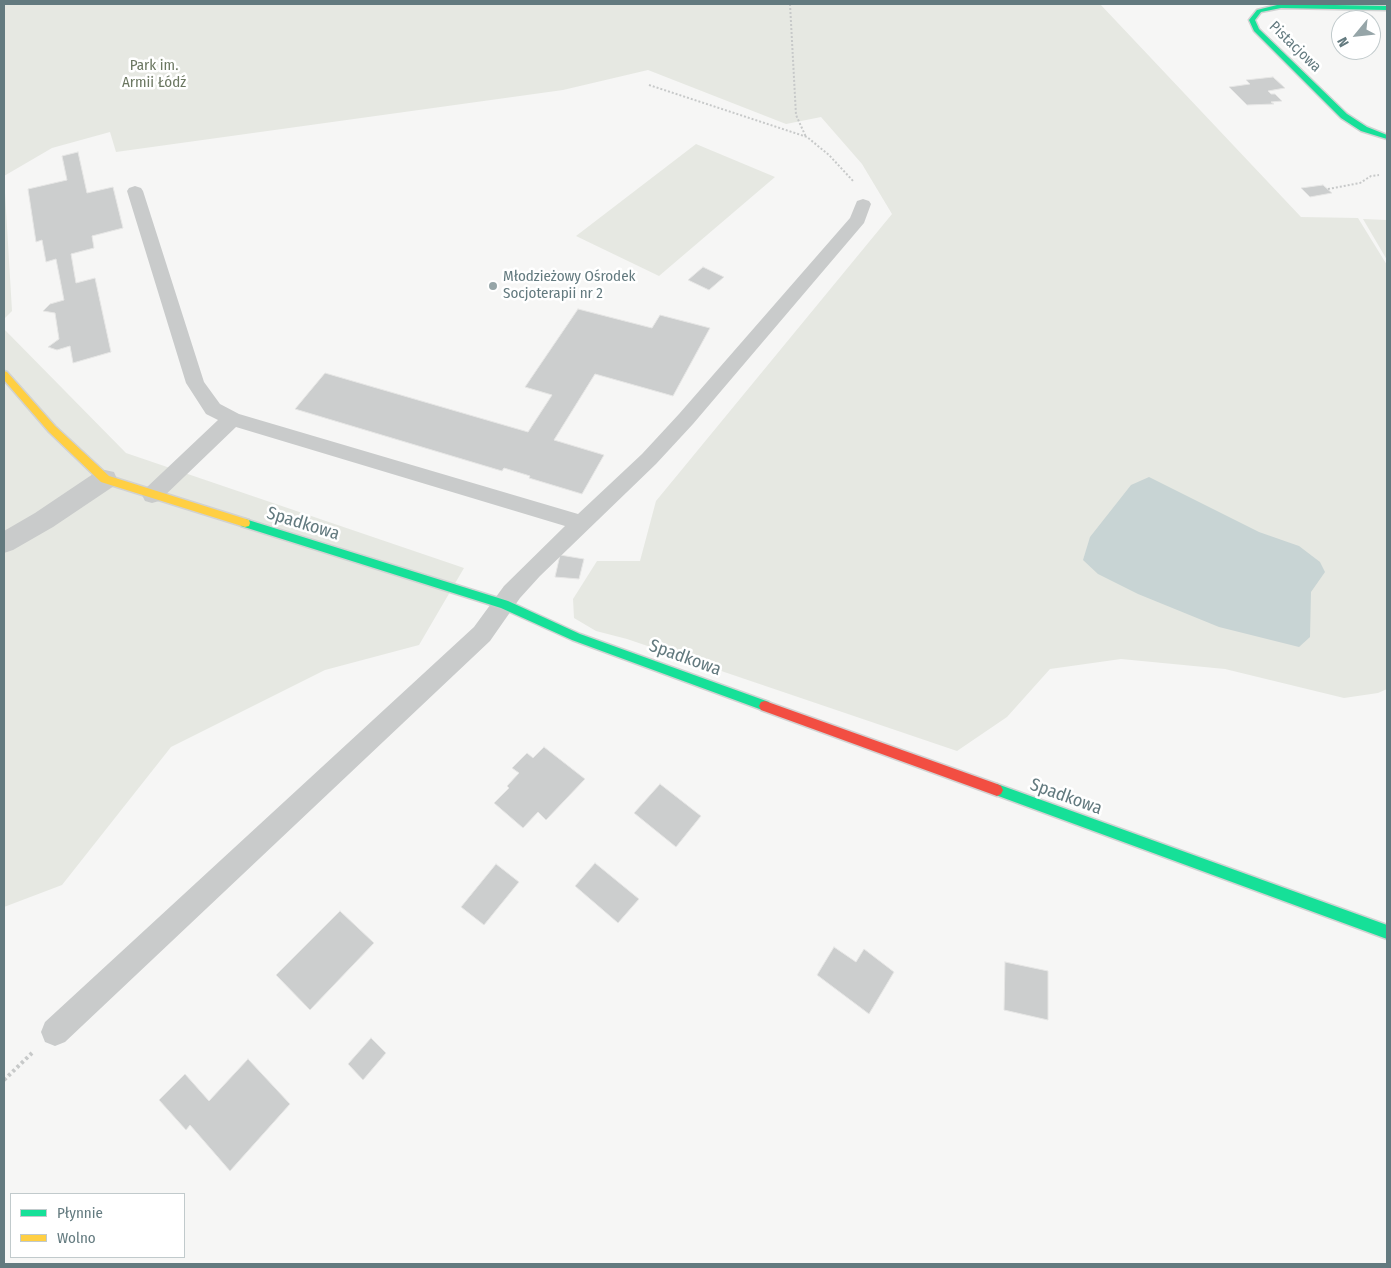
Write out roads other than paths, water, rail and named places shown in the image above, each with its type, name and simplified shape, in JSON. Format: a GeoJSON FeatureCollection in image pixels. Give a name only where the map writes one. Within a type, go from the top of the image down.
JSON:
{"type":"FeatureCollection","features":[{"type":"Feature","properties":{"kind":"street","name":"Pistacjowa"},"geometry":{"type":"LineString","coordinates":[[1387,8],[1281,6],[1259,11],[1252,20],[1256,30],[1344,116],[1364,129],[1387,137]]}},
{"type":"Feature","properties":{"kind":"street","name":"Spadkowa"},"geometry":{"type":"LineString","coordinates":[[4,374],[52,429],[105,480],[504,604],[576,637],[1387,932]]}},
{"type":"Feature","properties":{"kind":"street"},"geometry":{"type":"LineString","coordinates":[[4,543],[44,520],[105,480]]}},
{"type":"Feature","properties":{"kind":"lane"},"geometry":{"type":"LineString","coordinates":[[135,191],[195,383],[212,409],[232,419],[582,523]]}},
{"type":"Feature","properties":{"kind":"lane"},"geometry":{"type":"LineString","coordinates":[[55,1032],[482,634],[532,570],[649,459],[704,399],[858,219],[863,204]]}},
{"type":"Feature","properties":{"kind":"lane"},"geometry":{"type":"LineString","coordinates":[[152,495],[232,419]]}},
{"type":"Feature","properties":{"kind":"place","name":"Młodzieżowy Ośrodek Socjoterapii nr 2"},"geometry":{"type":"Point","coordinates":[493,286]}},
{"type":"Feature","properties":{"kind":"park label","name":"Park im. Armii Łódź"},"geometry":{"type":"Point","coordinates":[154,74]}}]}
